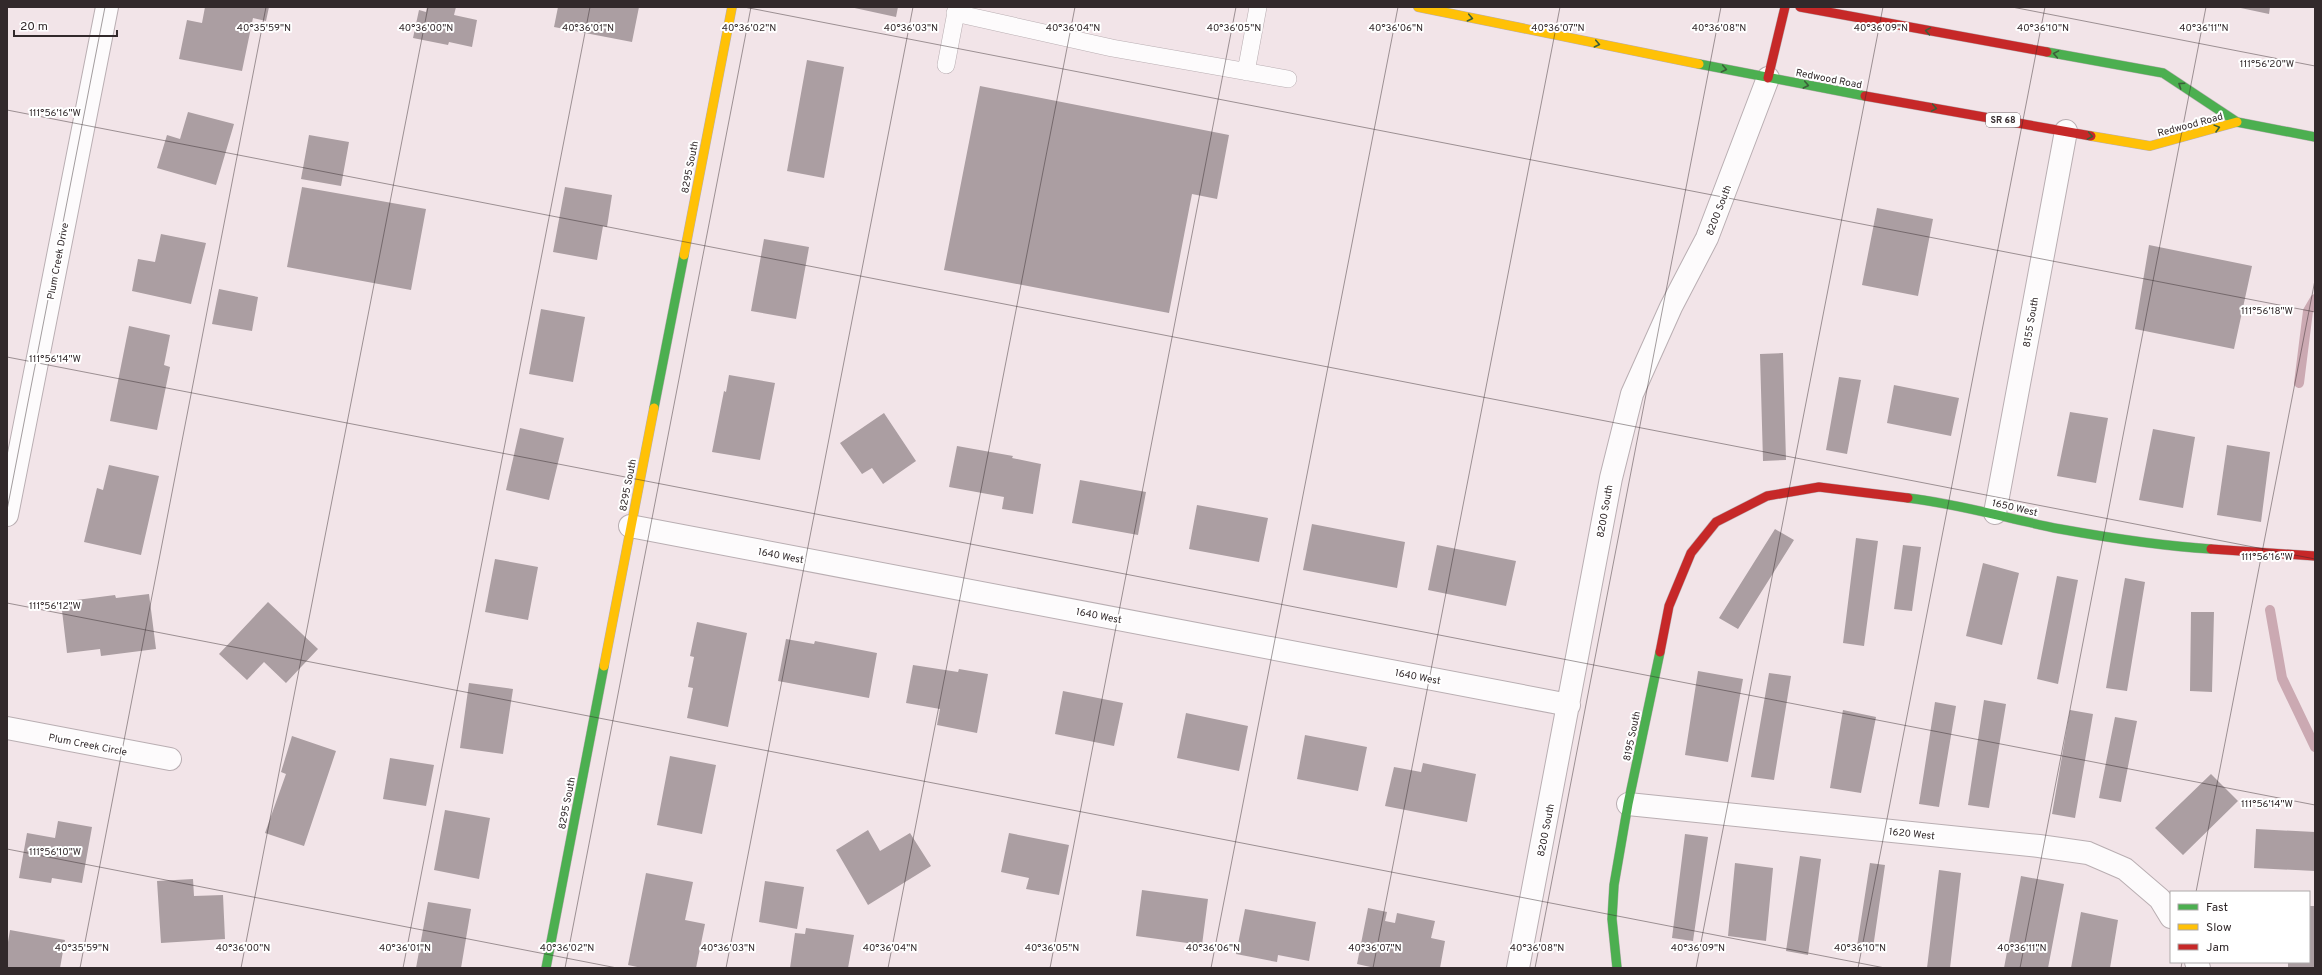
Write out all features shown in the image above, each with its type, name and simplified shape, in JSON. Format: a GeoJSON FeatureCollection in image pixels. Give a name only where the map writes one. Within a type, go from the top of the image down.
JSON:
{"type":"FeatureCollection","features":[{"type":"Feature","properties":{"kind":"street","name":"Plum Creek Drive"},"geometry":{"type":"LineString","coordinates":[[7,515],[107,7]]}},
{"type":"Feature","properties":{"kind":"street","name":"8295 South"},"geometry":{"type":"LineString","coordinates":[[546,968],[630,526],[732,7]]}},
{"type":"Feature","properties":{"kind":"street","name":"Redwood Road"},"geometry":{"type":"LineString","coordinates":[[1418,7],[1768,78],[2150,146],[2237,122]]}},
{"type":"Feature","properties":{"kind":"street"},"geometry":{"type":"LineString","coordinates":[[1768,78],[1785,7]]}},
{"type":"Feature","properties":{"kind":"street","name":"Redwood Road"},"geometry":{"type":"LineString","coordinates":[[1800,7],[2163,73],[2237,122],[2315,137]]}},
{"type":"Feature","properties":{"kind":"street","name":"8200 South"},"geometry":{"type":"LineString","coordinates":[[1518,968],[1611,478],[1632,394],[1671,307],[1707,238],[1768,78]]}},
{"type":"Feature","properties":{"kind":"street","name":"8155 South"},"geometry":{"type":"LineString","coordinates":[[1995,513],[2066,131]]}},
{"type":"Feature","properties":{"kind":"street","name":"1650 West"},"geometry":{"type":"LineString","coordinates":[[1716,522],[1767,496],[1819,487],[1936,501],[1995,513],[2060,529],[2174,547],[2315,556]]}},
{"type":"Feature","properties":{"kind":"street","name":"8195 South"},"geometry":{"type":"LineString","coordinates":[[1617,968],[1612,919],[1614,885],[1628,804],[1669,606],[1691,553],[1716,522]]}},
{"type":"Feature","properties":{"kind":"street","name":"1640 West"},"geometry":{"type":"LineString","coordinates":[[630,526],[1569,705]]}},
{"type":"Feature","properties":{"kind":"street","name":"Plum Creek Circle"},"geometry":{"type":"LineString","coordinates":[[7,728],[170,759]]}},
{"type":"Feature","properties":{"kind":"street","name":"1620 West"},"geometry":{"type":"LineString","coordinates":[[1628,804],[2039,846],[2088,853],[2125,869],[2160,898],[2170,915]]}},
{"type":"Feature","properties":{"kind":"lane"},"geometry":{"type":"LineString","coordinates":[[1246,72],[1258,7]]}},
{"type":"Feature","properties":{"kind":"lane"},"geometry":{"type":"LineString","coordinates":[[946,65],[956,10],[1112,48],[1288,79]]}},
{"type":"Feature","properties":{"kind":"building"},"geometry":{"type":"Polygon","coordinates":[[[205,7],[269,7],[266,21],[253,18],[242,71],[179,59],[187,20],[202,23],[205,7]]]}},
{"type":"Feature","properties":{"kind":"building"},"geometry":{"type":"Polygon","coordinates":[[[427,7],[456,7],[454,15],[477,20],[472,47],[449,42],[448,45],[413,38],[419,10],[426,12],[427,7]]]}},
{"type":"Feature","properties":{"kind":"building"},"geometry":{"type":"Polygon","coordinates":[[[558,7],[639,7],[632,42],[554,27],[558,7]]]}},
{"type":"Feature","properties":{"kind":"building"},"geometry":{"type":"Polygon","coordinates":[[[850,7],[898,7],[896,17],[850,7]]]}},
{"type":"Feature","properties":{"kind":"building"},"geometry":{"type":"Polygon","coordinates":[[[2236,7],[2270,7],[2269,14],[2236,7]]]}},
{"type":"Feature","properties":{"kind":"building"},"geometry":{"type":"Polygon","coordinates":[[[807,60],[844,67],[824,178],[787,171],[807,60]]]}},
{"type":"Feature","properties":{"kind":"building"},"geometry":{"type":"Polygon","coordinates":[[[980,86],[1229,135],[1217,199],[1192,194],[1169,313],[944,270],[980,86]]]}},
{"type":"Feature","properties":{"kind":"building"},"geometry":{"type":"Polygon","coordinates":[[[188,112],[234,124],[216,185],[157,168],[167,135],[180,139],[188,112]]]}},
{"type":"Feature","properties":{"kind":"building"},"geometry":{"type":"Polygon","coordinates":[[[309,135],[349,142],[341,186],[301,179],[309,135]]]}},
{"type":"Feature","properties":{"kind":"building"},"geometry":{"type":"Polygon","coordinates":[[[302,187],[426,209],[411,290],[287,267],[302,187]]]}},
{"type":"Feature","properties":{"kind":"building"},"geometry":{"type":"Polygon","coordinates":[[[565,187],[612,195],[607,227],[603,226],[597,260],[553,252],[565,187]]]}},
{"type":"Feature","properties":{"kind":"building"},"geometry":{"type":"Polygon","coordinates":[[[1877,208],[1933,219],[1918,296],[1862,285],[1877,208]]]}},
{"type":"Feature","properties":{"kind":"building"},"geometry":{"type":"Polygon","coordinates":[[[161,234],[206,243],[191,304],[132,291],[138,259],[155,262],[161,234]]]}},
{"type":"Feature","properties":{"kind":"building"},"geometry":{"type":"Polygon","coordinates":[[[764,239],[809,247],[796,319],[751,311],[764,239]]]}},
{"type":"Feature","properties":{"kind":"building"},"geometry":{"type":"Polygon","coordinates":[[[2149,245],[2252,266],[2234,349],[2135,329],[2149,245]]]}},
{"type":"Feature","properties":{"kind":"building"},"geometry":{"type":"Polygon","coordinates":[[[219,289],[258,297],[252,331],[212,324],[219,289]]]}},
{"type":"Feature","properties":{"kind":"building"},"geometry":{"type":"Polygon","coordinates":[[[541,309],[585,317],[573,382],[529,374],[541,309]]]}},
{"type":"Feature","properties":{"kind":"building"},"geometry":{"type":"Polygon","coordinates":[[[129,326],[170,335],[164,365],[170,367],[157,430],[110,421],[129,326]]]}},
{"type":"Feature","properties":{"kind":"building"},"geometry":{"type":"Polygon","coordinates":[[[1783,353],[1786,460],[1763,461],[1760,354],[1783,353]]]}},
{"type":"Feature","properties":{"kind":"building"},"geometry":{"type":"Polygon","coordinates":[[[729,375],[775,383],[760,460],[712,452],[724,391],[726,392],[729,375]]]}},
{"type":"Feature","properties":{"kind":"building"},"geometry":{"type":"Polygon","coordinates":[[[1839,377],[1861,380],[1847,454],[1826,450],[1839,377]]]}},
{"type":"Feature","properties":{"kind":"building"},"geometry":{"type":"Polygon","coordinates":[[[1894,385],[1959,398],[1951,436],[1887,423],[1894,385]]]}},
{"type":"Feature","properties":{"kind":"building"},"geometry":{"type":"Polygon","coordinates":[[[2070,412],[2108,418],[2096,483],[2057,476],[2070,412]]]}},
{"type":"Feature","properties":{"kind":"building"},"geometry":{"type":"Polygon","coordinates":[[[884,413],[916,461],[883,484],[872,468],[862,474],[840,443],[884,413]]]}},
{"type":"Feature","properties":{"kind":"building"},"geometry":{"type":"Polygon","coordinates":[[[520,428],[564,438],[549,500],[506,490],[520,428]]]}},
{"type":"Feature","properties":{"kind":"building"},"geometry":{"type":"Polygon","coordinates":[[[2153,429],[2195,437],[2183,508],[2139,500],[2153,429]]]}},
{"type":"Feature","properties":{"kind":"building"},"geometry":{"type":"Polygon","coordinates":[[[2227,445],[2270,452],[2261,522],[2217,515],[2227,445]]]}},
{"type":"Feature","properties":{"kind":"building"},"geometry":{"type":"Polygon","coordinates":[[[957,446],[1013,456],[1012,458],[1041,464],[1033,514],[1002,509],[1004,497],[949,487],[957,446]]]}},
{"type":"Feature","properties":{"kind":"building"},"geometry":{"type":"Polygon","coordinates":[[[109,465],[159,476],[141,555],[84,542],[97,488],[103,490],[109,465]]]}},
{"type":"Feature","properties":{"kind":"building"},"geometry":{"type":"Polygon","coordinates":[[[1080,480],[1146,492],[1138,535],[1072,523],[1080,480]]]}},
{"type":"Feature","properties":{"kind":"building"},"geometry":{"type":"Polygon","coordinates":[[[1197,505],[1268,518],[1259,562],[1189,549],[1197,505]]]}},
{"type":"Feature","properties":{"kind":"building"},"geometry":{"type":"Polygon","coordinates":[[[1312,524],[1405,542],[1397,588],[1303,570],[1312,524]]]}},
{"type":"Feature","properties":{"kind":"building"},"geometry":{"type":"Polygon","coordinates":[[[1775,529],[1794,540],[1738,629],[1719,618],[1775,529]]]}},
{"type":"Feature","properties":{"kind":"building"},"geometry":{"type":"Polygon","coordinates":[[[1856,538],[1878,541],[1864,646],[1843,643],[1856,538]]]}},
{"type":"Feature","properties":{"kind":"building"},"geometry":{"type":"Polygon","coordinates":[[[1437,545],[1516,561],[1506,606],[1428,590],[1437,545]]]}},
{"type":"Feature","properties":{"kind":"building"},"geometry":{"type":"Polygon","coordinates":[[[1903,545],[1921,547],[1912,611],[1894,609],[1903,545]]]}},
{"type":"Feature","properties":{"kind":"building"},"geometry":{"type":"Polygon","coordinates":[[[495,559],[538,567],[528,620],[485,612],[495,559]]]}},
{"type":"Feature","properties":{"kind":"building"},"geometry":{"type":"Polygon","coordinates":[[[1983,563],[2019,573],[2002,645],[1966,636],[1983,563]]]}},
{"type":"Feature","properties":{"kind":"building"},"geometry":{"type":"Polygon","coordinates":[[[2057,576],[2078,580],[2058,684],[2037,679],[2057,576]]]}},
{"type":"Feature","properties":{"kind":"building"},"geometry":{"type":"Polygon","coordinates":[[[2125,578],[2145,582],[2127,691],[2106,688],[2125,578]]]}},
{"type":"Feature","properties":{"kind":"building"},"geometry":{"type":"Polygon","coordinates":[[[149,594],[156,649],[101,656],[100,649],[67,653],[61,602],[115,595],[116,598],[149,594]]]}},
{"type":"Feature","properties":{"kind":"building"},"geometry":{"type":"Polygon","coordinates":[[[268,602],[318,649],[286,683],[264,662],[247,680],[219,654],[268,602]]]}},
{"type":"Feature","properties":{"kind":"building"},"geometry":{"type":"Polygon","coordinates":[[[2191,612],[2214,612],[2212,692],[2190,691],[2191,612]]]}},
{"type":"Feature","properties":{"kind":"building"},"geometry":{"type":"Polygon","coordinates":[[[697,622],[747,633],[728,727],[687,718],[693,688],[688,687],[694,657],[690,656],[697,622]]]}},
{"type":"Feature","properties":{"kind":"building"},"geometry":{"type":"Polygon","coordinates":[[[786,639],[814,644],[815,641],[877,653],[869,698],[778,681],[786,639]]]}},
{"type":"Feature","properties":{"kind":"building"},"geometry":{"type":"Polygon","coordinates":[[[913,665],[958,672],[959,669],[988,674],[977,733],[937,725],[940,709],[906,703],[913,665]]]}},
{"type":"Feature","properties":{"kind":"building"},"geometry":{"type":"Polygon","coordinates":[[[1698,671],[1743,679],[1728,762],[1685,755],[1698,671]]]}},
{"type":"Feature","properties":{"kind":"building"},"geometry":{"type":"Polygon","coordinates":[[[1769,673],[1791,676],[1774,780],[1751,777],[1769,673]]]}},
{"type":"Feature","properties":{"kind":"building"},"geometry":{"type":"Polygon","coordinates":[[[469,683],[513,689],[503,754],[460,748],[469,683]]]}},
{"type":"Feature","properties":{"kind":"building"},"geometry":{"type":"Polygon","coordinates":[[[1063,691],[1123,703],[1114,746],[1055,734],[1063,691]]]}},
{"type":"Feature","properties":{"kind":"building"},"geometry":{"type":"Polygon","coordinates":[[[1984,700],[2006,704],[1989,808],[1968,805],[1984,700]]]}},
{"type":"Feature","properties":{"kind":"building"},"geometry":{"type":"Polygon","coordinates":[[[1935,702],[1956,706],[1939,807],[1919,804],[1935,702]]]}},
{"type":"Feature","properties":{"kind":"building"},"geometry":{"type":"Polygon","coordinates":[[[1843,710],[1876,717],[1861,793],[1830,788],[1843,710]]]}},
{"type":"Feature","properties":{"kind":"building"},"geometry":{"type":"Polygon","coordinates":[[[2070,710],[2093,714],[2075,818],[2052,814],[2070,710]]]}},
{"type":"Feature","properties":{"kind":"building"},"geometry":{"type":"Polygon","coordinates":[[[1186,713],[1248,726],[1239,771],[1177,758],[1186,713]]]}},
{"type":"Feature","properties":{"kind":"building"},"geometry":{"type":"Polygon","coordinates":[[[2115,717],[2137,721],[2121,802],[2099,798],[2115,717]]]}},
{"type":"Feature","properties":{"kind":"building"},"geometry":{"type":"Polygon","coordinates":[[[1305,735],[1367,747],[1358,791],[1297,779],[1305,735]]]}},
{"type":"Feature","properties":{"kind":"building"},"geometry":{"type":"Polygon","coordinates":[[[292,736],[336,751],[304,846],[265,833],[286,774],[281,772],[292,736]]]}},
{"type":"Feature","properties":{"kind":"building"},"geometry":{"type":"Polygon","coordinates":[[[670,756],[716,765],[702,834],[657,825],[670,756]]]}},
{"type":"Feature","properties":{"kind":"building"},"geometry":{"type":"Polygon","coordinates":[[[390,758],[434,765],[426,806],[383,799],[390,758]]]}},
{"type":"Feature","properties":{"kind":"building"},"geometry":{"type":"Polygon","coordinates":[[[1423,763],[1476,774],[1467,822],[1385,806],[1394,767],[1421,772],[1423,763]]]}},
{"type":"Feature","properties":{"kind":"building"},"geometry":{"type":"Polygon","coordinates":[[[2211,774],[2238,801],[2183,855],[2155,828],[2211,774]]]}},
{"type":"Feature","properties":{"kind":"building"},"geometry":{"type":"Polygon","coordinates":[[[445,810],[490,818],[479,879],[434,870],[445,810]]]}},
{"type":"Feature","properties":{"kind":"building"},"geometry":{"type":"Polygon","coordinates":[[[58,821],[92,827],[82,883],[52,878],[51,883],[19,878],[27,833],[55,838],[58,821]]]}},
{"type":"Feature","properties":{"kind":"building"},"geometry":{"type":"Polygon","coordinates":[[[2256,829],[2315,832],[2315,871],[2254,868],[2256,829]]]}},
{"type":"Feature","properties":{"kind":"building"},"geometry":{"type":"Polygon","coordinates":[[[868,830],[880,851],[910,833],[931,866],[868,905],[836,850],[868,830]]]}},
{"type":"Feature","properties":{"kind":"building"},"geometry":{"type":"Polygon","coordinates":[[[1009,833],[1069,845],[1059,895],[1026,889],[1029,878],[1001,872],[1009,833]]]}},
{"type":"Feature","properties":{"kind":"building"},"geometry":{"type":"Polygon","coordinates":[[[1685,834],[1708,837],[1693,941],[1672,938],[1685,834]]]}},
{"type":"Feature","properties":{"kind":"building"},"geometry":{"type":"Polygon","coordinates":[[[1800,856],[1821,859],[1808,955],[1786,951],[1800,856]]]}},
{"type":"Feature","properties":{"kind":"building"},"geometry":{"type":"Polygon","coordinates":[[[1735,863],[1773,868],[1766,941],[1728,936],[1735,863]]]}},
{"type":"Feature","properties":{"kind":"building"},"geometry":{"type":"Polygon","coordinates":[[[1870,863],[1885,865],[1873,948],[1857,946],[1870,863]]]}},
{"type":"Feature","properties":{"kind":"building"},"geometry":{"type":"Polygon","coordinates":[[[1939,870],[1961,873],[1950,968],[1927,968],[1939,870]]]}},
{"type":"Feature","properties":{"kind":"building"},"geometry":{"type":"Polygon","coordinates":[[[646,873],[693,882],[685,920],[705,924],[696,968],[642,968],[628,965],[646,873]]]}},
{"type":"Feature","properties":{"kind":"building"},"geometry":{"type":"Polygon","coordinates":[[[2021,876],[2064,884],[2048,968],[2004,968],[2021,876]]]}},
{"type":"Feature","properties":{"kind":"building"},"geometry":{"type":"Polygon","coordinates":[[[193,879],[194,896],[223,895],[225,939],[161,943],[157,881],[193,879]]]}},
{"type":"Feature","properties":{"kind":"building"},"geometry":{"type":"Polygon","coordinates":[[[765,881],[804,887],[797,929],[759,922],[765,881]]]}},
{"type":"Feature","properties":{"kind":"building"},"geometry":{"type":"Polygon","coordinates":[[[1142,890],[1208,899],[1202,945],[1136,936],[1142,890]]]}},
{"type":"Feature","properties":{"kind":"building"},"geometry":{"type":"Polygon","coordinates":[[[428,902],[471,909],[461,968],[416,968],[428,902]]]}},
{"type":"Feature","properties":{"kind":"building"},"geometry":{"type":"Polygon","coordinates":[[[2310,906],[2315,906],[2315,968],[2288,968],[2288,963],[2310,963],[2310,906]]]}},
{"type":"Feature","properties":{"kind":"building"},"geometry":{"type":"Polygon","coordinates":[[[1368,908],[1387,912],[1385,921],[1395,923],[1397,913],[1435,921],[1431,938],[1445,941],[1440,968],[1375,968],[1357,964],[1368,908]]]}},
{"type":"Feature","properties":{"kind":"building"},"geometry":{"type":"Polygon","coordinates":[[[1245,909],[1316,922],[1309,961],[1278,955],[1277,962],[1236,954],[1245,909]]]}},
{"type":"Feature","properties":{"kind":"building"},"geometry":{"type":"Polygon","coordinates":[[[2081,912],[2118,920],[2110,968],[2071,968],[2081,912]]]}},
{"type":"Feature","properties":{"kind":"building"},"geometry":{"type":"Polygon","coordinates":[[[806,928],[854,935],[848,968],[790,968],[795,933],[805,934],[806,928]]]}},
{"type":"Feature","properties":{"kind":"building"},"geometry":{"type":"Polygon","coordinates":[[[10,930],[65,940],[60,968],[8,968],[7,948],[10,930]]]}},
{"type":"Feature","properties":{"kind":"waterway"},"geometry":{"type":"LineString","coordinates":[[2299,383],[2308,311],[2315,299]]}},
{"type":"Feature","properties":{"kind":"waterway"},"geometry":{"type":"LineString","coordinates":[[2270,610],[2282,678],[2315,747]]}},
{"type":"Feature","properties":{"kind":"traffic: fast"},"geometry":{"type":"LineString","coordinates":[[2047,52],[2163,73],[2237,122],[2315,137]]}},
{"type":"Feature","properties":{"kind":"traffic: fast"},"geometry":{"type":"LineString","coordinates":[[1699,64],[1865,96]]}},
{"type":"Feature","properties":{"kind":"traffic: fast"},"geometry":{"type":"LineString","coordinates":[[654,408],[684,255]]}},
{"type":"Feature","properties":{"kind":"traffic: fast"},"geometry":{"type":"LineString","coordinates":[[1908,498],[1947,504],[2098,536],[2154,544],[2211,549]]}},
{"type":"Feature","properties":{"kind":"traffic: fast"},"geometry":{"type":"LineString","coordinates":[[1617,968],[1612,919],[1614,885],[1628,804],[1660,652]]}},
{"type":"Feature","properties":{"kind":"traffic: fast"},"geometry":{"type":"LineString","coordinates":[[546,968],[604,666]]}},
{"type":"Feature","properties":{"kind":"traffic: slow"},"geometry":{"type":"LineString","coordinates":[[684,255],[732,7]]}},
{"type":"Feature","properties":{"kind":"traffic: slow"},"geometry":{"type":"LineString","coordinates":[[1418,7],[1699,64]]}},
{"type":"Feature","properties":{"kind":"traffic: slow"},"geometry":{"type":"LineString","coordinates":[[2091,136],[2150,146],[2237,122]]}},
{"type":"Feature","properties":{"kind":"traffic: slow"},"geometry":{"type":"LineString","coordinates":[[604,666],[654,408]]}},
{"type":"Feature","properties":{"kind":"traffic: jam"},"geometry":{"type":"LineString","coordinates":[[1768,78],[1785,7]]}},
{"type":"Feature","properties":{"kind":"traffic: jam"},"geometry":{"type":"LineString","coordinates":[[1800,7],[2047,52]]}},
{"type":"Feature","properties":{"kind":"traffic: jam"},"geometry":{"type":"LineString","coordinates":[[1865,96],[2091,136]]}},
{"type":"Feature","properties":{"kind":"traffic: jam"},"geometry":{"type":"LineString","coordinates":[[1660,652],[1669,606],[1691,553],[1716,522],[1767,496],[1819,487],[1908,498]]}},
{"type":"Feature","properties":{"kind":"traffic: jam"},"geometry":{"type":"LineString","coordinates":[[2211,549],[2315,556]]}}]}
